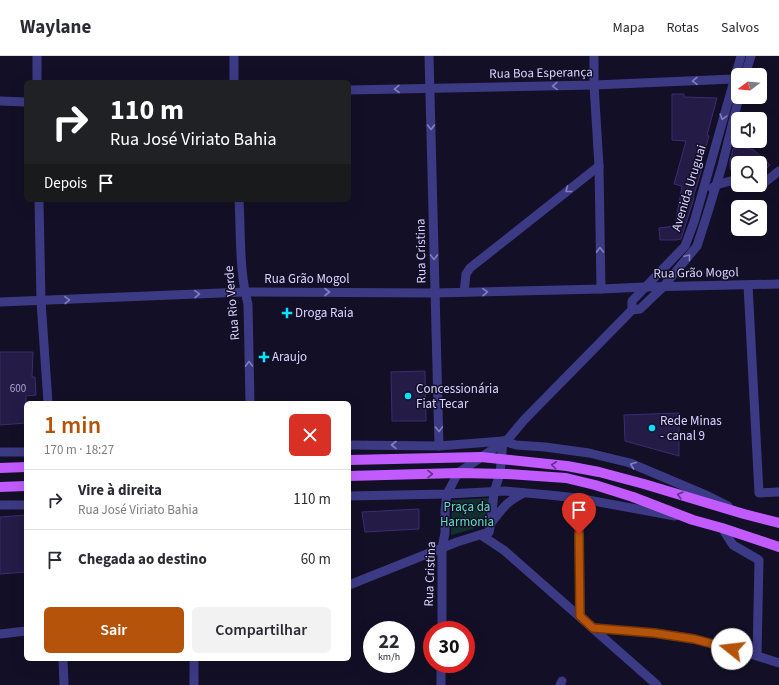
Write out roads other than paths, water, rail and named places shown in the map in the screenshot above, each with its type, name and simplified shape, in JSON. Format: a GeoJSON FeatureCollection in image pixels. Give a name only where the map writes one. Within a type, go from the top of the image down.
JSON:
{"type":"FeatureCollection","features":[{"type":"Feature","properties":{"kind":"main road"},"geometry":{"type":"LineString","coordinates":[[351,460],[481,457],[568,466],[644,484],[779,523]]}},
{"type":"Feature","properties":{"kind":"main road"},"geometry":{"type":"LineString","coordinates":[[0,468],[24,467]]}},
{"type":"Feature","properties":{"kind":"main road"},"geometry":{"type":"LineString","coordinates":[[351,476],[458,473],[566,478],[596,485],[633,497],[693,520],[779,547]]}},
{"type":"Feature","properties":{"kind":"main road"},"geometry":{"type":"LineString","coordinates":[[0,487],[24,486]]}},
{"type":"Feature","properties":{"kind":"street"},"geometry":{"type":"LineString","coordinates":[[37,56],[37,80]]}},
{"type":"Feature","properties":{"kind":"street"},"geometry":{"type":"LineString","coordinates":[[234,56],[234,80]]}},
{"type":"Feature","properties":{"kind":"street","name":"Rua Cristina"},"geometry":{"type":"LineString","coordinates":[[429,56],[440,446]]}},
{"type":"Feature","properties":{"kind":"street"},"geometry":{"type":"LineString","coordinates":[[594,56],[594,85],[599,166],[601,289]]}},
{"type":"Feature","properties":{"kind":"street","name":"Avenida Uruguai"},"geometry":{"type":"LineString","coordinates":[[737,68],[741,56]]}},
{"type":"Feature","properties":{"kind":"street"},"geometry":{"type":"LineString","coordinates":[[747,68],[751,56]]}},
{"type":"Feature","properties":{"kind":"street","name":"Rua Boa Esperança"},"geometry":{"type":"LineString","coordinates":[[351,90],[594,85],[731,79]]}},
{"type":"Feature","properties":{"kind":"street","name":"Avenida Uruguai"},"geometry":{"type":"LineString","coordinates":[[458,473],[508,439],[632,305],[645,287],[684,246],[694,222],[731,90]]}},
{"type":"Feature","properties":{"kind":"street"},"geometry":{"type":"LineString","coordinates":[[0,102],[24,102]]}},
{"type":"Feature","properties":{"kind":"street","name":"Avenida Uruguai"},"geometry":{"type":"LineString","coordinates":[[632,305],[640,309],[663,287],[697,246],[708,216],[737,104]]}},
{"type":"Feature","properties":{"kind":"street"},"geometry":{"type":"LineString","coordinates":[[464,292],[466,274],[470,268],[599,166]]}},
{"type":"Feature","properties":{"kind":"street"},"geometry":{"type":"LineString","coordinates":[[722,166],[731,176]]}},
{"type":"Feature","properties":{"kind":"street"},"geometry":{"type":"LineString","coordinates":[[767,180],[779,170]]}},
{"type":"Feature","properties":{"kind":"street"},"geometry":{"type":"LineString","coordinates":[[702,194],[716,185],[731,182]]}},
{"type":"Feature","properties":{"kind":"street"},"geometry":{"type":"LineString","coordinates":[[39,202],[41,301],[48,401]]}},
{"type":"Feature","properties":{"kind":"street","name":"Rua Rio Verde"},"geometry":{"type":"LineString","coordinates":[[239,202],[243,279],[248,304],[250,401]]}},
{"type":"Feature","properties":{"kind":"street","name":"Rua Grão Mogol"},"geometry":{"type":"LineString","coordinates":[[0,302],[245,292],[435,293],[779,284]]}},
{"type":"Feature","properties":{"kind":"street"},"geometry":{"type":"LineString","coordinates":[[748,285],[759,493],[779,492]]}},
{"type":"Feature","properties":{"kind":"street"},"geometry":{"type":"LineString","coordinates":[[614,289],[628,295],[632,305]]}},
{"type":"Feature","properties":{"kind":"street"},"geometry":{"type":"LineString","coordinates":[[524,420],[520,439],[525,446]]}},
{"type":"Feature","properties":{"kind":"street"},"geometry":{"type":"LineString","coordinates":[[487,530],[494,492],[500,474],[503,441]]}},
{"type":"Feature","properties":{"kind":"street"},"geometry":{"type":"LineString","coordinates":[[351,445],[440,446],[503,441],[516,445],[589,453],[630,463],[708,496],[744,514]]}},
{"type":"Feature","properties":{"kind":"street"},"geometry":{"type":"LineString","coordinates":[[0,452],[24,452]]}},
{"type":"Feature","properties":{"kind":"street","name":"Rua Cristina"},"geometry":{"type":"LineString","coordinates":[[442,621],[442,548],[445,533],[445,510],[447,494],[458,473]]}},
{"type":"Feature","properties":{"kind":"street"},"geometry":{"type":"LineString","coordinates":[[351,496],[505,491],[549,494],[693,520]]}},
{"type":"Feature","properties":{"kind":"street"},"geometry":{"type":"LineString","coordinates":[[351,584],[487,530],[504,506],[514,498],[525,493]]}},
{"type":"Feature","properties":{"kind":"street"},"geometry":{"type":"LineString","coordinates":[[0,505],[24,505]]}},
{"type":"Feature","properties":{"kind":"street"},"geometry":{"type":"LineString","coordinates":[[579,520],[580,616]]}},
{"type":"Feature","properties":{"kind":"street"},"geometry":{"type":"LineString","coordinates":[[722,528],[733,545],[759,560],[757,656]]}},
{"type":"Feature","properties":{"kind":"street"},"geometry":{"type":"LineString","coordinates":[[487,530],[505,551],[580,616],[653,684]]}},
{"type":"Feature","properties":{"kind":"street"},"geometry":{"type":"LineString","coordinates":[[445,533],[449,539],[457,542]]}},
{"type":"Feature","properties":{"kind":"street"},"geometry":{"type":"LineString","coordinates":[[593,628],[654,633],[694,639],[779,663]]}},
{"type":"Feature","properties":{"kind":"street"},"geometry":{"type":"LineString","coordinates":[[0,634],[24,631]]}},
{"type":"Feature","properties":{"kind":"street"},"geometry":{"type":"LineString","coordinates":[[63,661],[64,685]]}},
{"type":"Feature","properties":{"kind":"street"},"geometry":{"type":"LineString","coordinates":[[194,661],[194,685]]}},
{"type":"Feature","properties":{"kind":"street"},"geometry":{"type":"LineString","coordinates":[[441,685],[442,673]]}},
{"type":"Feature","properties":{"kind":"place","name":"Droga Raia"},"geometry":{"type":"Point","coordinates":[287,313]}},
{"type":"Feature","properties":{"kind":"place","name":"Araujo"},"geometry":{"type":"Point","coordinates":[264,357]}},
{"type":"Feature","properties":{"kind":"place","name":"Concessionária Fiat Tecar"},"geometry":{"type":"Point","coordinates":[408,396]}},
{"type":"Feature","properties":{"kind":"place","name":"Rede Minas - canal 9"},"geometry":{"type":"Point","coordinates":[652,428]}},
{"type":"Feature","properties":{"kind":"park label","name":"Praça da Harmonia"},"geometry":{"type":"Point","coordinates":[467,514]}}]}
